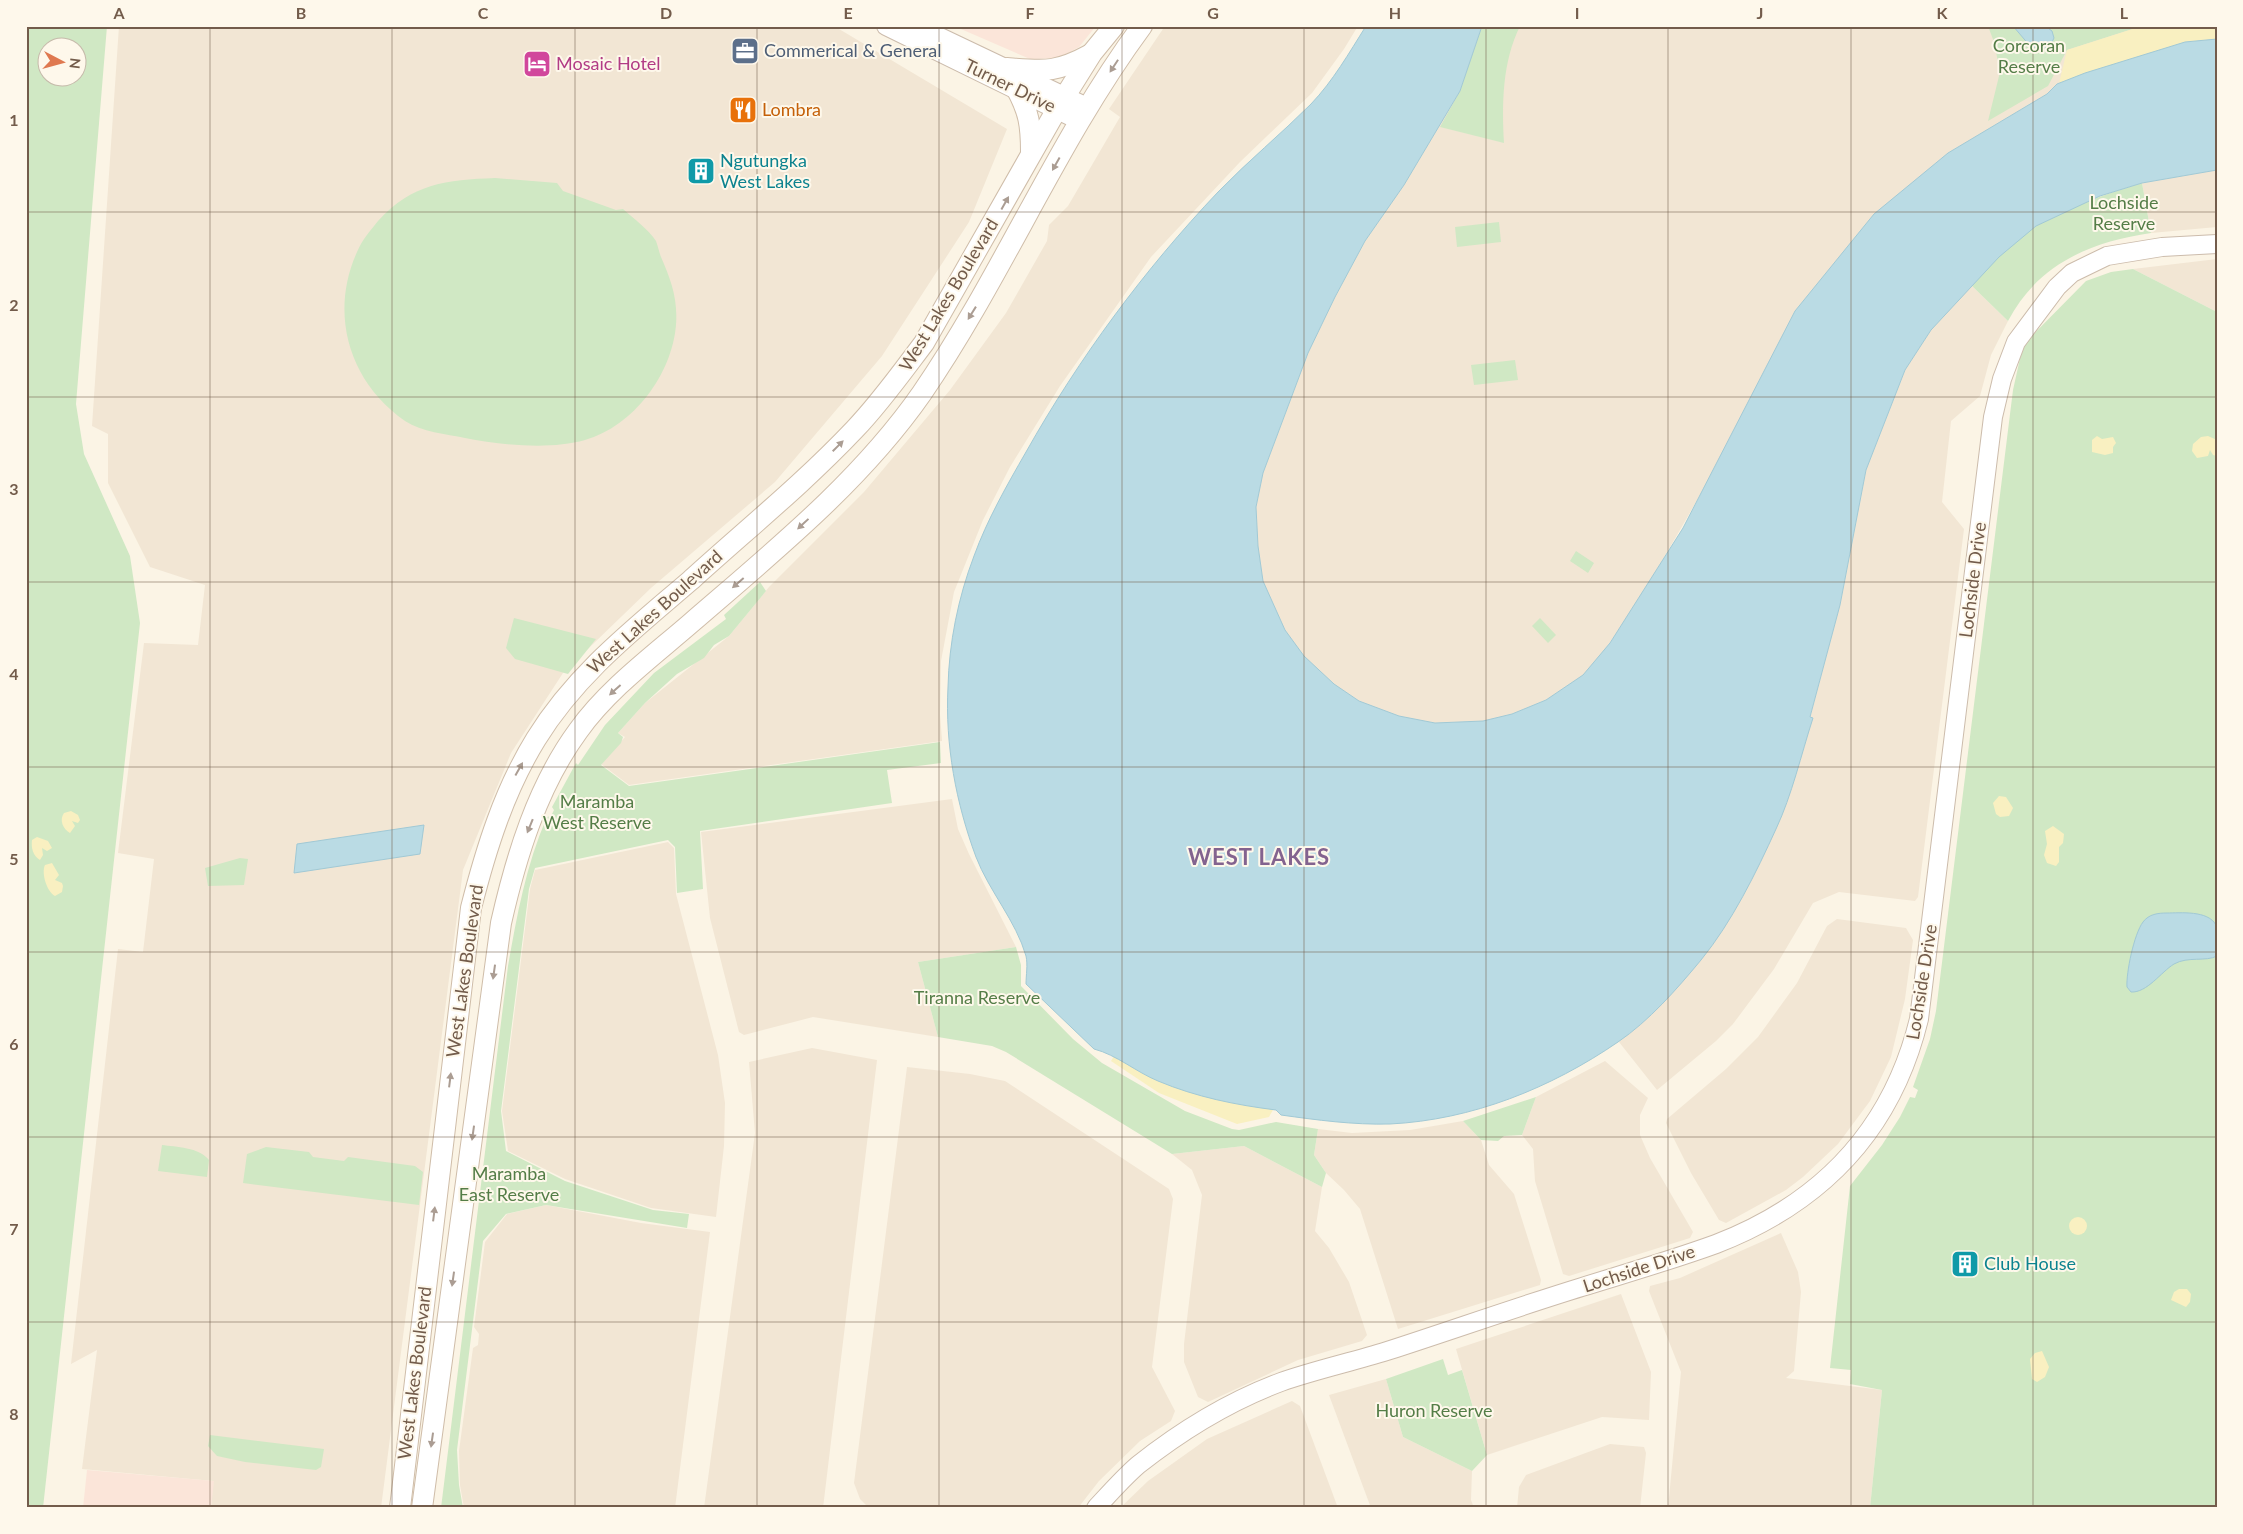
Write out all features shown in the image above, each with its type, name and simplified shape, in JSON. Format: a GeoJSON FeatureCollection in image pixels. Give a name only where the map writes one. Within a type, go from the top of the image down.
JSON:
{"type":"FeatureCollection","features":[{"type":"Feature","properties":{"kind":"main road","name":"West Lakes Boulevard"},"geometry":{"type":"LineString","coordinates":[[400,1508],[471,908],[482,863],[513,779],[536,738],[570,691],[616,643],[803,480],[856,428],[924,344],[1060,102],[1092,53],[1114,26]]}},
{"type":"Feature","properties":{"kind":"main road","name":"West Lakes Boulevard"},"geometry":{"type":"LineString","coordinates":[[422,1508],[501,923],[513,870],[548,781],[578,731],[610,695],[774,551],[831,498],[881,444],[921,394],[998,272],[1083,114],[1142,26]]}},
{"type":"Feature","properties":{"kind":"main road"},"geometry":{"type":"LineString","coordinates":[[1007,68],[1048,71],[1068,66],[1092,53]]}},
{"type":"Feature","properties":{"kind":"main road"},"geometry":{"type":"LineString","coordinates":[[1016,88],[1029,117],[1032,154]]}},
{"type":"Feature","properties":{"kind":"street","name":"Turner Drive"},"geometry":{"type":"LineString","coordinates":[[886,26],[1016,88],[1060,102]]}},
{"type":"Feature","properties":{"kind":"street","name":"Turner Drive"},"geometry":{"type":"LineString","coordinates":[[917,26],[1007,68],[1060,102],[1083,114]]}},
{"type":"Feature","properties":{"kind":"street","name":"Lochside Drive"},"geometry":{"type":"LineString","coordinates":[[1096,1508],[1136,1467],[1172,1441],[1219,1411],[1279,1383],[1384,1352],[1724,1240],[1771,1218],[1813,1191],[1836,1172],[1859,1146],[1883,1111],[1898,1083],[1910,1052],[1919,1019],[1993,416],[2002,379],[2016,342],[2057,287],[2072,273],[2107,256],[2162,248],[2217,244]]}},
{"type":"Feature","properties":{"kind":"shaded area"},"geometry":{"type":"Polygon","coordinates":[[[119,26],[834,26],[1007,129],[969,222],[882,356],[775,482],[651,588],[563,673],[511,753],[463,870],[381,1508],[211,1508],[213,1481],[82,1469],[97,1350],[71,1364],[118,949],[143,952],[154,859],[118,853],[144,643],[198,645],[205,585],[150,567],[108,483],[108,434],[92,426],[119,26]]]}},
{"type":"Feature","properties":{"kind":"shaded area"},"geometry":{"type":"Polygon","coordinates":[[[954,26],[1096,26],[1079,47],[1059,58],[1030,59],[954,26]]]}},
{"type":"Feature","properties":{"kind":"shaded area"},"geometry":{"type":"Polygon","coordinates":[[[1165,26],[1358,26],[1312,93],[1240,162],[1151,257],[1060,386],[1010,467],[983,520],[954,592],[941,661],[940,714],[942,741],[629,785],[601,764],[625,737],[618,733],[645,703],[729,636],[769,587],[864,492],[950,390],[1006,313],[1047,241],[1049,225],[1068,206],[1120,117],[1109,109],[1165,26]]]}},
{"type":"Feature","properties":{"kind":"shaded area"},"geometry":{"type":"Polygon","coordinates":[[[1482,26],[2217,26],[2217,39],[2185,42],[2057,84],[2047,94],[1949,153],[1710,478],[1651,580],[1601,656],[1583,675],[1546,700],[1512,714],[1483,721],[1435,723],[1399,716],[1359,701],[1334,684],[1304,656],[1285,630],[1263,581],[1258,546],[1256,507],[1263,473],[1308,353],[1365,241],[1404,185],[1460,91],[1482,26]]]}},
{"type":"Feature","properties":{"kind":"shaded area"},"geometry":{"type":"Polygon","coordinates":[[[2217,170],[2217,227],[2151,233],[2142,183],[2217,170]]]}},
{"type":"Feature","properties":{"kind":"shaded area"},"geometry":{"type":"Polygon","coordinates":[[[2217,259],[2217,312],[2133,269],[2217,259]]]}},
{"type":"Feature","properties":{"kind":"shaded area"},"geometry":{"type":"Polygon","coordinates":[[[1971,285],[2008,321],[1991,355],[1980,396],[1951,421],[1942,502],[1964,529],[1918,897],[1915,901],[1839,892],[1813,903],[1774,969],[1733,1024],[1716,1041],[1657,1090],[1619,1042],[1653,1012],[1702,959],[1813,718],[1810,718],[1840,605],[1866,470],[1905,370],[1931,330],[1971,285]]]}},
{"type":"Feature","properties":{"kind":"shaded area"},"geometry":{"type":"Polygon","coordinates":[[[952,799],[958,829],[1016,947],[918,962],[938,1037],[813,1017],[744,1035],[739,1032],[710,918],[701,832],[952,799]]]}},
{"type":"Feature","properties":{"kind":"shaded area"},"geometry":{"type":"Polygon","coordinates":[[[668,842],[674,848],[676,894],[718,1055],[725,1103],[724,1146],[716,1217],[651,1208],[565,1179],[508,1151],[502,1111],[530,889],[535,870],[668,842]]]}},
{"type":"Feature","properties":{"kind":"shaded area"},"geometry":{"type":"Polygon","coordinates":[[[1837,919],[1906,928],[1913,940],[1905,999],[1891,1057],[1870,1101],[1838,1144],[1803,1177],[1786,1190],[1726,1223],[1719,1220],[1691,1173],[1666,1123],[1667,1119],[1726,1069],[1758,1037],[1797,983],[1827,926],[1837,919]]]}},
{"type":"Feature","properties":{"kind":"shaded area"},"geometry":{"type":"Polygon","coordinates":[[[812,1048],[877,1060],[823,1508],[704,1508],[755,1133],[749,1062],[812,1048]]]}},
{"type":"Feature","properties":{"kind":"shaded area"},"geometry":{"type":"Polygon","coordinates":[[[1605,1061],[1648,1098],[1640,1115],[1640,1135],[1650,1158],[1693,1232],[1690,1238],[1569,1276],[1563,1274],[1535,1181],[1533,1149],[1522,1135],[1536,1097],[1605,1061]]]}},
{"type":"Feature","properties":{"kind":"shaded area"},"geometry":{"type":"Polygon","coordinates":[[[907,1067],[970,1074],[1005,1081],[1169,1189],[1173,1199],[1152,1367],[1175,1411],[1171,1421],[1140,1441],[1099,1481],[1078,1508],[878,1508],[868,1507],[860,1499],[854,1483],[907,1067]]]}},
{"type":"Feature","properties":{"kind":"shaded area"},"geometry":{"type":"Polygon","coordinates":[[[1463,1121],[1481,1140],[1489,1165],[1514,1194],[1541,1280],[1540,1285],[1398,1329],[1360,1209],[1326,1173],[1314,1155],[1318,1129],[1352,1133],[1410,1130],[1463,1121]]]}},
{"type":"Feature","properties":{"kind":"shaded area"},"geometry":{"type":"Polygon","coordinates":[[[1244,1146],[1322,1187],[1315,1231],[1329,1248],[1349,1282],[1367,1335],[1362,1341],[1298,1360],[1208,1402],[1198,1397],[1184,1362],[1184,1344],[1202,1195],[1192,1170],[1172,1154],[1244,1146]]]}},
{"type":"Feature","properties":{"kind":"shaded area"},"geometry":{"type":"Polygon","coordinates":[[[546,1205],[641,1223],[710,1232],[675,1508],[464,1508],[460,1485],[459,1451],[473,1348],[478,1345],[479,1334],[474,1327],[485,1242],[507,1214],[546,1205]]]}},
{"type":"Feature","properties":{"kind":"shaded area"},"geometry":{"type":"Polygon","coordinates":[[[1781,1233],[1798,1272],[1801,1292],[1794,1371],[1786,1378],[1882,1390],[1870,1508],[1668,1508],[1681,1372],[1649,1291],[1650,1286],[1680,1278],[1781,1233]]]}},
{"type":"Feature","properties":{"kind":"shaded area"},"geometry":{"type":"Polygon","coordinates":[[[1621,1294],[1651,1372],[1649,1420],[1602,1417],[1487,1455],[1456,1349],[1621,1294]]]}},
{"type":"Feature","properties":{"kind":"shaded area"},"geometry":{"type":"Polygon","coordinates":[[[1386,1379],[1403,1437],[1472,1471],[1471,1500],[1474,1508],[1371,1508],[1329,1395],[1386,1379]]]}},
{"type":"Feature","properties":{"kind":"shaded area"},"geometry":{"type":"Polygon","coordinates":[[[1292,1401],[1300,1406],[1338,1508],[1120,1508],[1148,1481],[1207,1439],[1292,1401]]]}},
{"type":"Feature","properties":{"kind":"shaded area"},"geometry":{"type":"Polygon","coordinates":[[[1610,1444],[1644,1447],[1646,1453],[1640,1508],[1517,1508],[1519,1487],[1526,1475],[1610,1444]]]}},
{"type":"Feature","properties":{"kind":"shaded area"},"geometry":{"type":"Polygon","coordinates":[[[87,1470],[214,1481],[211,1508],[83,1508],[87,1470]]]}},
{"type":"Feature","properties":{"kind":"green space"},"geometry":{"type":"Polygon","coordinates":[[[26,26],[107,26],[76,404],[84,454],[130,556],[140,623],[43,1508],[26,1508],[26,26]]]}},
{"type":"Feature","properties":{"kind":"green space"},"geometry":{"type":"Polygon","coordinates":[[[1482,26],[1520,26],[1510,54],[1504,83],[1504,143],[1440,127],[1460,91],[1482,26]]]}},
{"type":"Feature","properties":{"kind":"green space","name":"Corcoran Reserve"},"geometry":{"type":"Polygon","coordinates":[[[1988,26],[2142,26],[2067,50],[2048,86],[1988,121],[2000,72],[1994,42],[1988,26]]]}},
{"type":"Feature","properties":{"kind":"green space"},"geometry":{"type":"Polygon","coordinates":[[[495,178],[557,183],[563,191],[616,210],[623,209],[645,228],[656,241],[671,282],[675,298],[676,325],[667,362],[658,379],[647,396],[619,423],[603,433],[585,440],[541,446],[494,443],[419,428],[405,421],[386,405],[370,387],[358,367],[349,345],[345,322],[345,299],[349,275],[359,248],[378,221],[391,208],[417,191],[446,182],[495,178]]]}},
{"type":"Feature","properties":{"kind":"green space","name":"Lochside Reserve"},"geometry":{"type":"Polygon","coordinates":[[[2142,183],[2151,233],[2129,237],[2087,250],[2050,270],[2034,284],[2020,301],[2008,321],[1971,285],[2010,246],[2036,226],[2101,196],[2142,183]]]}},
{"type":"Feature","properties":{"kind":"green space"},"geometry":{"type":"Polygon","coordinates":[[[1499,222],[1501,242],[1457,247],[1455,227],[1499,222]]]}},
{"type":"Feature","properties":{"kind":"green space"},"geometry":{"type":"Polygon","coordinates":[[[2133,269],[2217,312],[2217,1508],[1870,1508],[1882,1390],[1850,1384],[1851,1370],[1830,1368],[1850,1186],[1882,1145],[1910,1097],[1915,1098],[1918,1090],[1913,1087],[1930,1039],[1936,1011],[2013,390],[2023,345],[2086,281],[2111,272],[2133,269]]]}},
{"type":"Feature","properties":{"kind":"green space"},"geometry":{"type":"Polygon","coordinates":[[[1515,360],[1518,380],[1474,385],[1471,365],[1515,360]]]}},
{"type":"Feature","properties":{"kind":"green space"},"geometry":{"type":"Polygon","coordinates":[[[1576,551],[1594,563],[1588,573],[1570,561],[1576,551]]]}},
{"type":"Feature","properties":{"kind":"green space"},"geometry":{"type":"Polygon","coordinates":[[[760,582],[766,591],[729,636],[714,645],[704,658],[677,674],[645,703],[618,733],[623,737],[621,743],[601,765],[629,786],[940,742],[941,763],[887,770],[892,803],[700,831],[703,889],[677,893],[675,847],[668,840],[535,868],[529,889],[501,1111],[506,1151],[565,1181],[653,1210],[689,1214],[687,1228],[546,1205],[506,1214],[483,1241],[457,1450],[459,1485],[463,1508],[441,1508],[508,966],[519,909],[533,853],[547,817],[551,816],[554,810],[552,807],[576,763],[578,765],[605,725],[654,673],[726,619],[724,615],[760,582]]]}},
{"type":"Feature","properties":{"kind":"green space"},"geometry":{"type":"Polygon","coordinates":[[[514,618],[596,639],[568,674],[515,659],[506,648],[514,618]]]}},
{"type":"Feature","properties":{"kind":"green space"},"geometry":{"type":"Polygon","coordinates":[[[1540,618],[1556,635],[1548,643],[1532,626],[1540,618]]]}},
{"type":"Feature","properties":{"kind":"green space"},"geometry":{"type":"Polygon","coordinates":[[[240,858],[248,859],[244,885],[208,886],[205,868],[240,858]]]}},
{"type":"Feature","properties":{"kind":"green space","name":"Tiranna Reserve"},"geometry":{"type":"Polygon","coordinates":[[[1016,947],[1021,965],[1021,986],[1073,1039],[1102,1063],[1185,1111],[1232,1129],[1239,1130],[1276,1122],[1318,1129],[1314,1155],[1326,1173],[1322,1187],[1244,1146],[1172,1154],[1006,1052],[992,1046],[938,1037],[918,962],[1016,947]]]}},
{"type":"Feature","properties":{"kind":"green space"},"geometry":{"type":"Polygon","coordinates":[[[1536,1097],[1522,1135],[1504,1136],[1498,1141],[1481,1140],[1463,1121],[1536,1097]]]}},
{"type":"Feature","properties":{"kind":"green space"},"geometry":{"type":"Polygon","coordinates":[[[162,1145],[187,1148],[205,1156],[209,1160],[207,1177],[158,1171],[162,1145]]]}},
{"type":"Feature","properties":{"kind":"green space"},"geometry":{"type":"Polygon","coordinates":[[[266,1147],[309,1152],[313,1157],[344,1161],[348,1157],[415,1166],[423,1172],[419,1205],[243,1183],[247,1154],[266,1147]]]}},
{"type":"Feature","properties":{"kind":"green space","name":"Huron Reserve"},"geometry":{"type":"Polygon","coordinates":[[[1443,1359],[1448,1375],[1462,1370],[1487,1455],[1472,1471],[1403,1437],[1386,1379],[1443,1359]]]}},
{"type":"Feature","properties":{"kind":"green space"},"geometry":{"type":"Polygon","coordinates":[[[210,1435],[324,1449],[321,1467],[316,1470],[245,1462],[217,1456],[208,1446],[210,1435]]]}},
{"type":"Feature","properties":{"kind":"sand"},"geometry":{"type":"Polygon","coordinates":[[[2142,26],[2217,26],[2217,39],[2185,42],[2059,83],[2067,50],[2142,26]]]}},
{"type":"Feature","properties":{"kind":"sand"},"geometry":{"type":"Polygon","coordinates":[[[2097,436],[2102,439],[2113,437],[2116,443],[2113,447],[2113,453],[2105,455],[2092,452],[2092,440],[2097,436]]]}},
{"type":"Feature","properties":{"kind":"sand"},"geometry":{"type":"Polygon","coordinates":[[[2208,436],[2217,440],[2217,456],[2213,455],[2210,450],[2208,456],[2197,458],[2192,451],[2193,444],[2201,437],[2208,436]]]}},
{"type":"Feature","properties":{"kind":"sand"},"geometry":{"type":"Polygon","coordinates":[[[1999,796],[2006,797],[2013,808],[2009,816],[2000,817],[1996,814],[1993,803],[1999,796]]]}},
{"type":"Feature","properties":{"kind":"sand"},"geometry":{"type":"Polygon","coordinates":[[[71,811],[78,815],[80,820],[78,823],[72,821],[75,826],[70,833],[64,827],[62,819],[64,813],[71,811]]]}},
{"type":"Feature","properties":{"kind":"sand"},"geometry":{"type":"Polygon","coordinates":[[[2053,826],[2064,834],[2063,843],[2059,847],[2059,862],[2056,866],[2047,863],[2044,855],[2047,844],[2045,831],[2053,826]]]}},
{"type":"Feature","properties":{"kind":"sand"},"geometry":{"type":"Polygon","coordinates":[[[37,837],[48,841],[52,848],[47,851],[42,848],[43,855],[40,860],[34,854],[32,846],[32,840],[37,837]]]}},
{"type":"Feature","properties":{"kind":"sand"},"geometry":{"type":"Polygon","coordinates":[[[52,863],[59,875],[55,880],[62,883],[63,886],[62,892],[55,896],[49,891],[44,877],[45,865],[52,863]]]}},
{"type":"Feature","properties":{"kind":"sand"},"geometry":{"type":"Polygon","coordinates":[[[1114,1056],[1274,1108],[1269,1117],[1237,1124],[1159,1093],[1111,1061],[1114,1056]]]}},
{"type":"Feature","properties":{"kind":"sand"},"geometry":{"type":"Polygon","coordinates":[[[2074,1217],[2082,1217],[2087,1222],[2085,1233],[2074,1235],[2069,1230],[2069,1222],[2074,1217]]]}},
{"type":"Feature","properties":{"kind":"sand"},"geometry":{"type":"Polygon","coordinates":[[[2179,1289],[2187,1289],[2191,1294],[2190,1302],[2186,1307],[2171,1300],[2174,1292],[2179,1289]]]}},
{"type":"Feature","properties":{"kind":"sand"},"geometry":{"type":"Polygon","coordinates":[[[2042,1351],[2049,1367],[2045,1377],[2037,1382],[2032,1379],[2030,1359],[2035,1353],[2042,1351]]]}},
{"type":"Feature","properties":{"kind":"water","name":"WEST LAKES"},"geometry":{"type":"Polygon","coordinates":[[[1366,26],[1482,26],[1460,91],[1404,185],[1365,241],[1308,353],[1263,473],[1256,507],[1258,546],[1263,581],[1285,630],[1304,656],[1334,684],[1359,701],[1399,716],[1435,723],[1483,721],[1512,714],[1546,700],[1583,675],[1610,643],[1683,528],[1795,311],[1874,214],[1948,153],[2047,94],[2057,84],[2085,73],[2185,42],[2217,39],[2217,170],[2142,183],[2100,196],[2036,226],[1999,257],[1931,330],[1905,370],[1866,470],[1840,605],[1810,717],[1813,718],[1792,789],[1782,816],[1752,880],[1723,930],[1701,960],[1641,1024],[1618,1042],[1566,1074],[1510,1099],[1481,1108],[1451,1116],[1390,1124],[1349,1123],[1281,1115],[1276,1110],[1246,1106],[1201,1096],[1158,1081],[1111,1055],[1094,1049],[1026,984],[1027,959],[1022,943],[981,870],[969,837],[953,774],[948,730],[949,670],[952,637],[968,572],[985,529],[998,503],[1046,417],[1114,316],[1164,252],[1218,192],[1311,104],[1326,86],[1366,26]]]}},
{"type":"Feature","properties":{"kind":"water"},"geometry":{"type":"Polygon","coordinates":[[[2013,26],[2045,26],[2052,31],[2054,38],[2051,44],[2043,49],[2030,46],[2013,26]]]}},
{"type":"Feature","properties":{"kind":"water"},"geometry":{"type":"Polygon","coordinates":[[[424,825],[420,854],[294,873],[297,844],[424,825]]]}},
{"type":"Feature","properties":{"kind":"water"},"geometry":{"type":"Polygon","coordinates":[[[2193,913],[2212,920],[2218,932],[2217,956],[2174,964],[2148,986],[2131,992],[2127,987],[2128,973],[2131,954],[2140,928],[2145,919],[2157,914],[2193,913]]]}},
{"type":"Feature","properties":{"kind":"place","name":"Commerical & General"},"geometry":{"type":"Point","coordinates":[745,51]}},
{"type":"Feature","properties":{"kind":"place","name":"Mosaic Hotel"},"geometry":{"type":"Point","coordinates":[537,64]}},
{"type":"Feature","properties":{"kind":"place","name":"Lombra"},"geometry":{"type":"Point","coordinates":[743,110]}},
{"type":"Feature","properties":{"kind":"place","name":"Ngutungka West Lakes"},"geometry":{"type":"Point","coordinates":[701,171]}},
{"type":"Feature","properties":{"kind":"place","name":"Club House"},"geometry":{"type":"Point","coordinates":[1965,1264]}},
{"type":"Feature","properties":{"kind":"district","name":"WEST LAKES"},"geometry":{"type":"Point","coordinates":[1259,857]}},
{"type":"Feature","properties":{"kind":"park label","name":"Maramba West Reserve"},"geometry":{"type":"Point","coordinates":[597,812]}},
{"type":"Feature","properties":{"kind":"park label","name":"Maramba East Reserve"},"geometry":{"type":"Point","coordinates":[509,1184]}}]}
